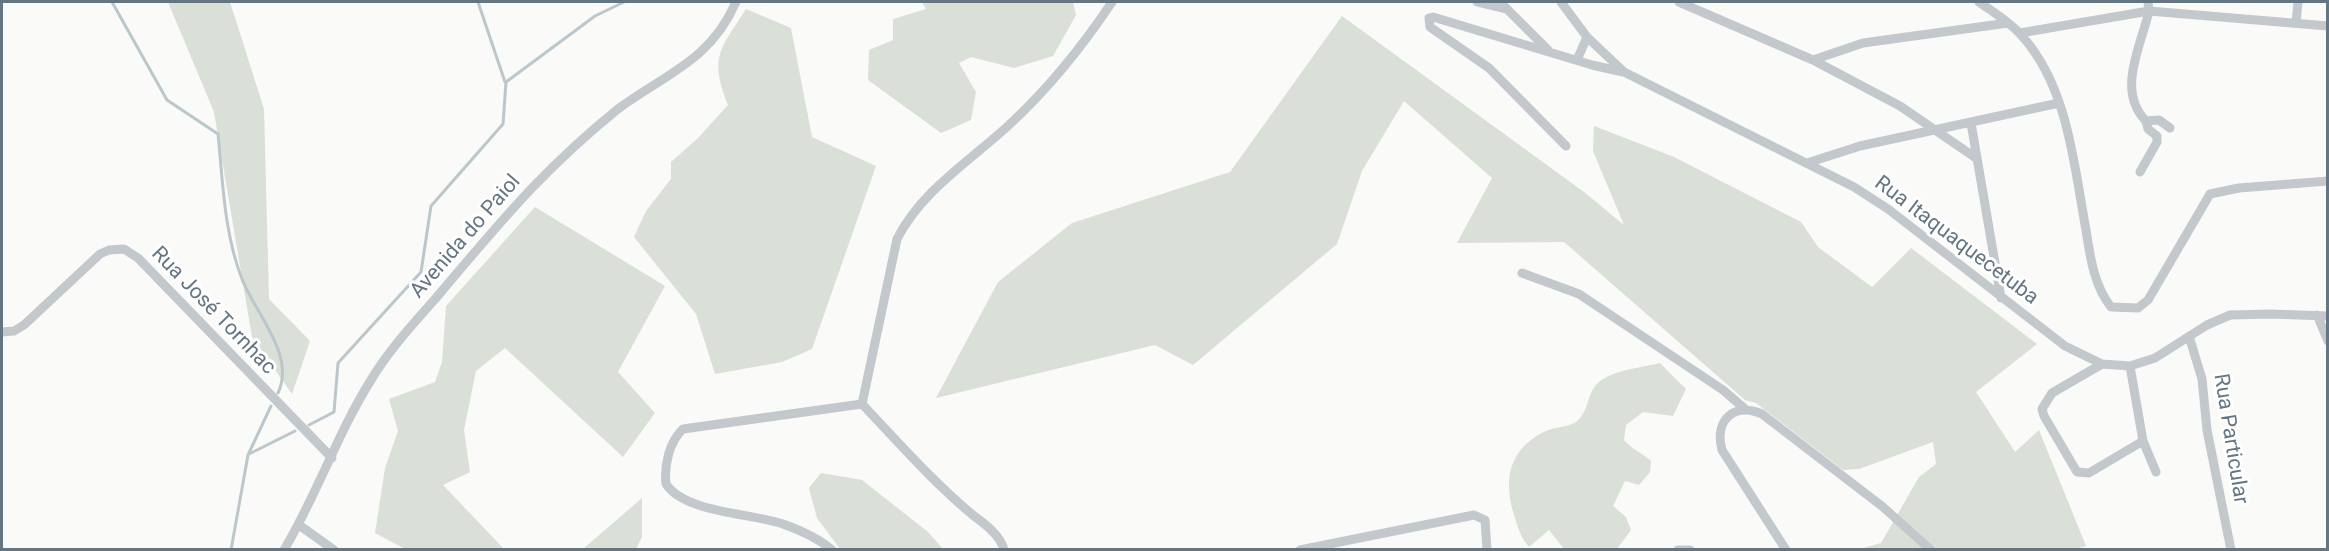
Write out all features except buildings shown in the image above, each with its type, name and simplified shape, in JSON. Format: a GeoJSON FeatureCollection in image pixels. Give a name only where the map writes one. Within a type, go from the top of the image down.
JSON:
{"type":"FeatureCollection","features":[{"type":"Feature","properties":{"kind":"street","name":"Avenida do Paiol"},"geometry":{"type":"LineString","coordinates":[[284,549],[299,525],[372,377],[470,258],[531,189],[593,131],[648,87],[703,52],[714,40],[736,2]]}},
{"type":"Feature","properties":{"kind":"street"},"geometry":{"type":"LineString","coordinates":[[862,404],[895,248],[907,218],[920,203],[1007,127],[1046,87],[1088,39],[1112,2]]}},
{"type":"Feature","properties":{"kind":"street"},"geometry":{"type":"LineString","coordinates":[[1477,2],[1509,10]]}},
{"type":"Feature","properties":{"kind":"street"},"geometry":{"type":"LineString","coordinates":[[1500,2],[1549,51]]}},
{"type":"Feature","properties":{"kind":"street","name":"Rua Itaquaquecetuba"},"geometry":{"type":"LineString","coordinates":[[1562,2],[1587,38],[1624,72],[1807,163],[1888,209],[2065,346],[2102,364],[2130,366],[2155,358],[2189,336],[2230,315],[2328,316]]}},
{"type":"Feature","properties":{"kind":"street"},"geometry":{"type":"LineString","coordinates":[[1679,2],[1813,60],[1900,106],[1976,158]]}},
{"type":"Feature","properties":{"kind":"street"},"geometry":{"type":"LineString","coordinates":[[1979,2],[2020,33],[2041,64],[2060,103],[2072,148],[2090,255],[2102,295],[2111,307],[2126,310],[2138,308],[2148,300],[2210,194],[2239,188],[2328,182]]}},
{"type":"Feature","properties":{"kind":"street"},"geometry":{"type":"LineString","coordinates":[[2296,24],[2298,2]]}},
{"type":"Feature","properties":{"kind":"street"},"geometry":{"type":"LineString","coordinates":[[2020,33],[2148,6],[2328,26]]}},
{"type":"Feature","properties":{"kind":"street"},"geometry":{"type":"LineString","coordinates":[[2140,172],[2157,142],[2157,136],[2148,129],[2146,121],[2136,111],[2130,88],[2148,6]]}},
{"type":"Feature","properties":{"kind":"street"},"geometry":{"type":"LineString","coordinates":[[1566,146],[1489,68],[1430,27],[1428,21],[1433,17],[1624,72]]}},
{"type":"Feature","properties":{"kind":"street"},"geometry":{"type":"LineString","coordinates":[[1813,60],[1863,43],[2008,24]]}},
{"type":"Feature","properties":{"kind":"street"},"geometry":{"type":"LineString","coordinates":[[1577,60],[1587,38]]}},
{"type":"Feature","properties":{"kind":"street"},"geometry":{"type":"LineString","coordinates":[[1807,163],[1860,146],[2060,103]]}},
{"type":"Feature","properties":{"kind":"street"},"geometry":{"type":"LineString","coordinates":[[2146,121],[2159,120],[2170,128]]}},
{"type":"Feature","properties":{"kind":"street"},"geometry":{"type":"LineString","coordinates":[[1971,123],[2001,298]]}},
{"type":"Feature","properties":{"kind":"street","name":"Rua José Tornhac"},"geometry":{"type":"LineString","coordinates":[[2,332],[14,331],[24,325],[100,254],[110,250],[124,249],[138,258],[173,293],[332,458]]}},
{"type":"Feature","properties":{"kind":"street"},"geometry":{"type":"LineString","coordinates":[[1522,273],[1579,294],[1723,390],[1745,409]]}},
{"type":"Feature","properties":{"kind":"street"},"geometry":{"type":"LineString","coordinates":[[2317,315],[2328,341]]}},
{"type":"Feature","properties":{"kind":"street","name":"Rua Particular"},"geometry":{"type":"LineString","coordinates":[[2189,336],[2202,379],[2207,430],[2231,549]]}},
{"type":"Feature","properties":{"kind":"street"},"geometry":{"type":"LineString","coordinates":[[2102,364],[2052,393],[2044,404],[2044,416],[2077,472],[2089,473],[2143,441]]}},
{"type":"Feature","properties":{"kind":"street"},"geometry":{"type":"LineString","coordinates":[[2130,366],[2143,441],[2156,472]]}},
{"type":"Feature","properties":{"kind":"street"},"geometry":{"type":"LineString","coordinates":[[832,549],[781,523],[710,509],[677,495],[666,484],[668,458],[677,434],[683,429],[862,404]]}},
{"type":"Feature","properties":{"kind":"street"},"geometry":{"type":"LineString","coordinates":[[862,404],[946,492],[987,526],[1002,543],[1004,549]]}},
{"type":"Feature","properties":{"kind":"street"},"geometry":{"type":"LineString","coordinates":[[1786,549],[1722,450],[1720,441],[1724,422],[1737,410],[1745,409],[1762,414],[1883,507],[1931,549]]}},
{"type":"Feature","properties":{"kind":"street"},"geometry":{"type":"LineString","coordinates":[[1300,549],[1457,518],[1481,516],[1485,520],[1487,530],[1487,549]]}},
{"type":"Feature","properties":{"kind":"street"},"geometry":{"type":"LineString","coordinates":[[299,525],[334,549]]}},
{"type":"Feature","properties":{"kind":"street"},"geometry":{"type":"LineString","coordinates":[[1678,549],[1690,549]]}},
{"type":"Feature","properties":{"kind":"shaded area"},"geometry":{"type":"Polygon","coordinates":[[[168,2],[230,2],[264,109],[269,299],[310,341],[292,394],[252,337],[214,112],[168,2]]]}},
{"type":"Feature","properties":{"kind":"shaded area"},"geometry":{"type":"Polygon","coordinates":[[[922,2],[1073,2],[1076,15],[1053,56],[1014,68],[971,57],[959,63],[976,92],[971,120],[941,133],[868,80],[869,50],[893,40],[893,19],[926,9],[922,2]]]}},
{"type":"Feature","properties":{"kind":"shaded area"},"geometry":{"type":"Polygon","coordinates":[[[746,9],[791,28],[812,137],[876,166],[812,349],[782,362],[715,374],[696,314],[634,237],[646,211],[671,179],[671,162],[698,138],[728,105],[722,88],[718,64],[724,44],[746,9]]]}},
{"type":"Feature","properties":{"kind":"shaded area"},"geometry":{"type":"Polygon","coordinates":[[[1342,16],[1584,192],[1624,225],[1593,151],[1594,126],[1674,157],[1801,222],[1818,247],[1872,287],[1911,248],[2037,344],[1976,392],[2015,452],[2039,430],[2086,546],[2072,550],[1860,549],[1881,543],[1919,477],[1936,464],[1933,442],[1859,469],[1843,470],[1756,403],[1745,400],[1564,242],[1457,243],[1492,178],[1404,101],[1362,171],[1337,244],[1193,365],[1155,345],[936,398],[998,282],[1072,223],[1230,172],[1342,16]]]}},
{"type":"Feature","properties":{"kind":"shaded area"},"geometry":{"type":"Polygon","coordinates":[[[535,207],[665,286],[618,372],[655,413],[623,457],[505,348],[476,371],[464,430],[470,472],[443,485],[504,549],[405,549],[375,533],[385,468],[398,431],[389,399],[435,382],[442,362],[446,306],[535,207]]]}},
{"type":"Feature","properties":{"kind":"shaded area"},"geometry":{"type":"Polygon","coordinates":[[[1660,363],[1686,389],[1673,416],[1643,412],[1626,425],[1624,440],[1651,461],[1650,472],[1639,485],[1625,481],[1613,506],[1626,517],[1631,530],[1617,549],[1564,549],[1549,530],[1529,547],[1523,539],[1514,515],[1509,489],[1512,466],[1524,446],[1550,429],[1577,421],[1593,389],[1605,378],[1660,363]]]}},
{"type":"Feature","properties":{"kind":"shaded area"},"geometry":{"type":"Polygon","coordinates":[[[821,473],[862,480],[928,532],[943,549],[840,549],[817,518],[809,488],[821,473]]]}},
{"type":"Feature","properties":{"kind":"shaded area"},"geometry":{"type":"Polygon","coordinates":[[[642,498],[642,537],[636,549],[583,549],[642,498]]]}},
{"type":"Feature","properties":{"kind":"waterway"},"geometry":{"type":"LineString","coordinates":[[112,2],[167,100],[218,134],[231,244],[242,279],[278,349],[282,364],[282,379],[278,393]]}},
{"type":"Feature","properties":{"kind":"waterway"},"geometry":{"type":"LineString","coordinates":[[478,2],[505,82]]}},
{"type":"Feature","properties":{"kind":"waterway"},"geometry":{"type":"LineString","coordinates":[[309,425],[334,412],[338,363],[421,272],[431,206],[503,124],[506,82],[595,16],[624,2]]}},
{"type":"Feature","properties":{"kind":"waterway"},"geometry":{"type":"LineString","coordinates":[[231,550],[248,455],[271,406]]}},
{"type":"Feature","properties":{"kind":"waterway"},"geometry":{"type":"LineString","coordinates":[[249,454],[295,431]]}}]}
